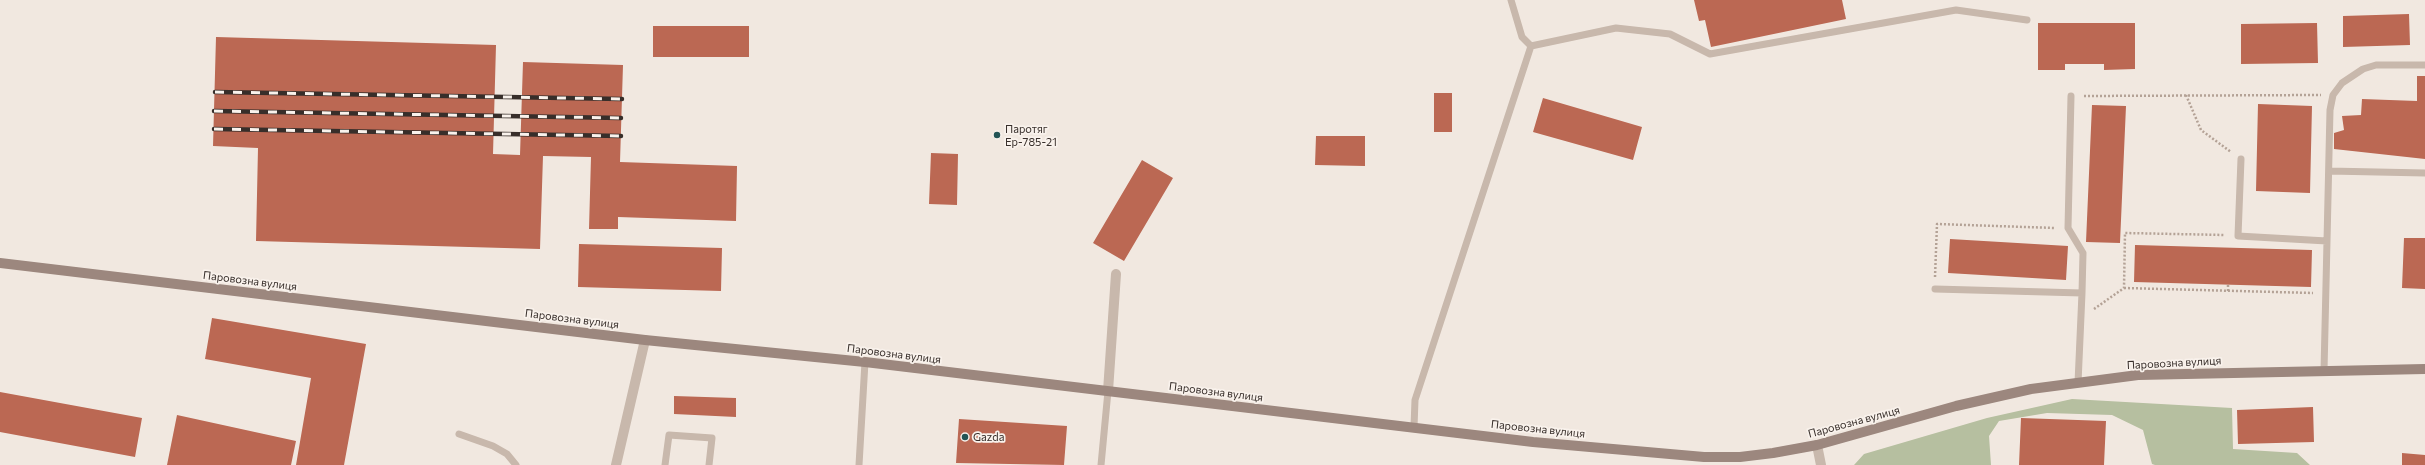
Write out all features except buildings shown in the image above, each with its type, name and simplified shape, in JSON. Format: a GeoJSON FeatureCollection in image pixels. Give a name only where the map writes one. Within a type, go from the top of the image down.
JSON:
{"type":"FeatureCollection","features":[{"type":"Feature","properties":{"kind":"main road","name":"Паровозна вулиця"},"geometry":{"type":"LineString","coordinates":[[0,264],[645,340],[865,362],[1533,442],[1704,457],[1746,456],[1817,445],[1964,404],[2031,389],[2138,375],[2425,369]]}},
{"type":"Feature","properties":{"kind":"street"},"geometry":{"type":"LineString","coordinates":[[1108,391],[1116,274]]}},
{"type":"Feature","properties":{"kind":"street"},"geometry":{"type":"LineString","coordinates":[[616,465],[645,340]]}},
{"type":"Feature","properties":{"kind":"street"},"geometry":{"type":"LineString","coordinates":[[1817,445],[1821,465]]}},
{"type":"Feature","properties":{"kind":"lane"},"geometry":{"type":"LineString","coordinates":[[1511,0],[1522,37],[1531,46]]}},
{"type":"Feature","properties":{"kind":"lane"},"geometry":{"type":"LineString","coordinates":[[1531,46],[1616,28],[1670,34],[1710,54],[1956,10],[2028,20]]}},
{"type":"Feature","properties":{"kind":"lane"},"geometry":{"type":"LineString","coordinates":[[1414,427],[1415,400],[1531,46]]}},
{"type":"Feature","properties":{"kind":"lane"},"geometry":{"type":"LineString","coordinates":[[2324,371],[2330,110],[2333,95],[2342,83],[2363,69],[2376,65],[2425,65]]}},
{"type":"Feature","properties":{"kind":"lane"},"geometry":{"type":"LineString","coordinates":[[2071,96],[2068,228],[2084,253],[2078,383]]}},
{"type":"Feature","properties":{"kind":"lane"},"geometry":{"type":"LineString","coordinates":[[2241,160],[2238,236],[2327,241]]}},
{"type":"Feature","properties":{"kind":"lane"},"geometry":{"type":"LineString","coordinates":[[2329,171],[2425,173]]}},
{"type":"Feature","properties":{"kind":"lane"},"geometry":{"type":"LineString","coordinates":[[1935,290],[2082,294]]}},
{"type":"Feature","properties":{"kind":"lane"},"geometry":{"type":"LineString","coordinates":[[859,465],[865,362]]}},
{"type":"Feature","properties":{"kind":"lane"},"geometry":{"type":"LineString","coordinates":[[1101,465],[1108,391]]}},
{"type":"Feature","properties":{"kind":"lane"},"geometry":{"type":"LineString","coordinates":[[459,434],[493,446],[507,454],[516,465]]}},
{"type":"Feature","properties":{"kind":"lane"},"geometry":{"type":"LineString","coordinates":[[665,465],[669,435],[712,438],[709,465]]}},
{"type":"Feature","properties":{"kind":"path"},"geometry":{"type":"LineString","coordinates":[[2186,95],[2201,130],[2241,160]]}},
{"type":"Feature","properties":{"kind":"path"},"geometry":{"type":"LineString","coordinates":[[2071,96],[2333,95]]}},
{"type":"Feature","properties":{"kind":"path"},"geometry":{"type":"LineString","coordinates":[[1935,290],[1937,224],[2068,228]]}},
{"type":"Feature","properties":{"kind":"path"},"geometry":{"type":"LineString","coordinates":[[2124,288],[2125,233],[2238,236]]}},
{"type":"Feature","properties":{"kind":"path"},"geometry":{"type":"LineString","coordinates":[[2228,285],[2228,291]]}},
{"type":"Feature","properties":{"kind":"path"},"geometry":{"type":"LineString","coordinates":[[2082,311],[2097,308],[2124,288],[2326,293]]}},
{"type":"Feature","properties":{"kind":"green space"},"geometry":{"type":"Polygon","coordinates":[[[2072,399],[2232,408],[2233,449],[2297,453],[2310,465],[2155,465],[2152,464],[2143,430],[2112,415],[2047,413],[1999,421],[1989,436],[1991,465],[1854,465],[1864,454],[1987,418],[2072,399]]]}},
{"type":"Feature","properties":{"kind":"railway"},"geometry":{"type":"LineString","coordinates":[[215,92],[622,99]]}},
{"type":"Feature","properties":{"kind":"railway"},"geometry":{"type":"LineString","coordinates":[[214,111],[621,118]]}},
{"type":"Feature","properties":{"kind":"railway"},"geometry":{"type":"LineString","coordinates":[[214,129],[621,136]]}},
{"type":"Feature","properties":{"kind":"place","name":"Паротяг Ер-785-21"},"geometry":{"type":"Point","coordinates":[997,135]}},
{"type":"Feature","properties":{"kind":"place","name":"Gazda"},"geometry":{"type":"Point","coordinates":[965,437]}}]}
